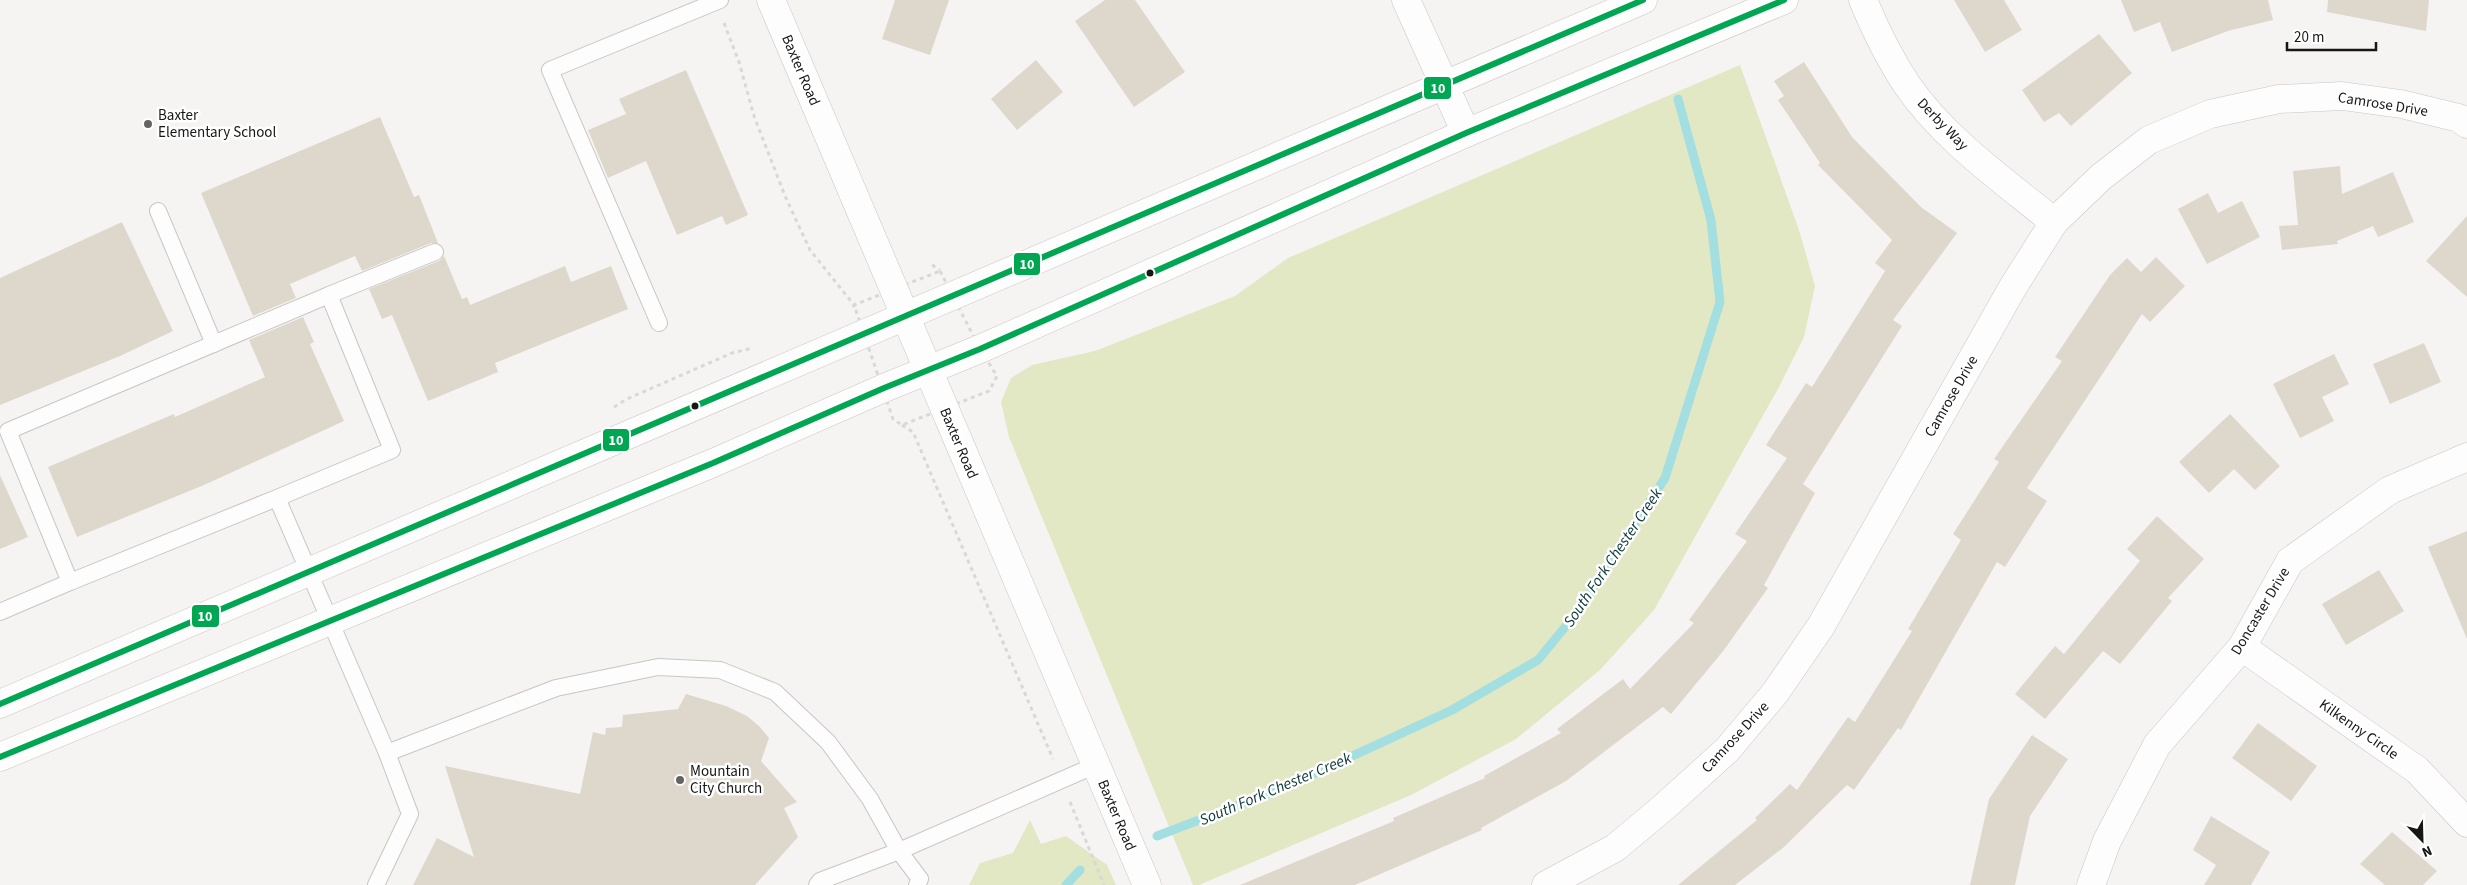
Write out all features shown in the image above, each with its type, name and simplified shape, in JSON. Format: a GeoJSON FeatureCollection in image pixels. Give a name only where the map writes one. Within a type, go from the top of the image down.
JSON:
{"type":"FeatureCollection","features":[{"type":"Feature","properties":{"kind":"main road","name":"Baxter Road"},"geometry":{"type":"LineString","coordinates":[[771,0],[1147,885]]}},
{"type":"Feature","properties":{"kind":"main road"},"geometry":{"type":"LineString","coordinates":[[1406,0],[1466,133]]}},
{"type":"Feature","properties":{"kind":"main road"},"geometry":{"type":"LineString","coordinates":[[0,704],[1643,0]]}},
{"type":"Feature","properties":{"kind":"main road"},"geometry":{"type":"LineString","coordinates":[[0,757],[713,463],[1144,277],[1466,133],[1784,0]]}},
{"type":"Feature","properties":{"kind":"main road","name":"Derby Way"},"geometry":{"type":"LineString","coordinates":[[1863,0],[1875,30],[1907,85],[1941,126],[1978,160],[2054,222]]}},
{"type":"Feature","properties":{"kind":"main road","name":"Camrose Drive"},"geometry":{"type":"LineString","coordinates":[[1553,884],[1615,848],[1664,808],[1727,750],[1775,693],[1821,626],[2013,287],[2054,222],[2101,177],[2149,140],[2210,114],[2278,99],[2342,96],[2464,114]]}},
{"type":"Feature","properties":{"kind":"main road","name":"Doncaster Drive"},"geometry":{"type":"LineString","coordinates":[[2091,885],[2107,841],[2157,745],[2242,647],[2290,561],[2390,490],[2467,457]]}},
{"type":"Feature","properties":{"kind":"main road","name":"Kilkenny Circle"},"geometry":{"type":"LineString","coordinates":[[2242,647],[2417,770],[2467,823]]}},
{"type":"Feature","properties":{"kind":"lane"},"geometry":{"type":"LineString","coordinates":[[659,323],[550,70],[717,1]]}},
{"type":"Feature","properties":{"kind":"lane"},"geometry":{"type":"LineString","coordinates":[[158,210],[214,344]]}},
{"type":"Feature","properties":{"kind":"lane"},"geometry":{"type":"LineString","coordinates":[[70,582],[8,431],[435,252]]}},
{"type":"Feature","properties":{"kind":"lane"},"geometry":{"type":"LineString","coordinates":[[0,612],[392,450],[329,295]]}},
{"type":"Feature","properties":{"kind":"lane"},"geometry":{"type":"LineString","coordinates":[[277,498],[387,753],[410,814],[376,885]]}},
{"type":"Feature","properties":{"kind":"lane"},"geometry":{"type":"LineString","coordinates":[[387,753],[556,688],[658,667],[720,670],[775,692],[828,742],[870,799],[899,851],[920,879],[917,885]]}},
{"type":"Feature","properties":{"kind":"lane"},"geometry":{"type":"LineString","coordinates":[[818,885],[820,881],[899,851],[1096,765]]}},
{"type":"Feature","properties":{"kind":"path"},"geometry":{"type":"LineString","coordinates":[[717,1],[739,62],[754,116],[785,196],[810,250],[854,305],[852,317]]}},
{"type":"Feature","properties":{"kind":"path"},"geometry":{"type":"LineString","coordinates":[[989,391],[997,376]]}},
{"type":"Feature","properties":{"kind":"path"},"geometry":{"type":"LineString","coordinates":[[902,424],[914,432],[1104,885]]}},
{"type":"Feature","properties":{"kind":"green space"},"geometry":{"type":"Polygon","coordinates":[[[1740,65],[1799,230],[1815,286],[1804,337],[1779,387],[1654,610],[1600,670],[1516,739],[1411,795],[1199,885],[1193,885],[1009,437],[1001,402],[1011,378],[1032,365],[1095,351],[1235,296],[1288,258],[1740,65]]]}},
{"type":"Feature","properties":{"kind":"green space"},"geometry":{"type":"Polygon","coordinates":[[[1030,820],[1041,844],[1066,836],[1107,865],[1116,885],[969,885],[980,863],[1013,853],[1030,820]]]}},
{"type":"Feature","properties":{"kind":"building"},"geometry":{"type":"Polygon","coordinates":[[[895,0],[949,0],[930,55],[882,39],[895,0]]]}},
{"type":"Feature","properties":{"kind":"building"},"geometry":{"type":"Polygon","coordinates":[[[1105,0],[1135,0],[1185,72],[1134,107],[1075,21],[1105,0]]]}},
{"type":"Feature","properties":{"kind":"building"},"geometry":{"type":"Polygon","coordinates":[[[1954,0],[2004,0],[2022,30],[1985,52],[1954,0]]]}},
{"type":"Feature","properties":{"kind":"building"},"geometry":{"type":"Polygon","coordinates":[[[2121,0],[2268,0],[2273,20],[2228,31],[2172,52],[2160,22],[2134,32],[2121,0]]]}},
{"type":"Feature","properties":{"kind":"building"},"geometry":{"type":"Polygon","coordinates":[[[2328,0],[2429,0],[2426,31],[2327,12],[2328,0]]]}},
{"type":"Feature","properties":{"kind":"building"},"geometry":{"type":"Polygon","coordinates":[[[2099,34],[2132,73],[2071,126],[2059,113],[2044,122],[2022,90],[2099,34]]]}},
{"type":"Feature","properties":{"kind":"building"},"geometry":{"type":"Polygon","coordinates":[[[1036,60],[1063,92],[1017,130],[991,99],[1036,60]]]}},
{"type":"Feature","properties":{"kind":"building"},"geometry":{"type":"Polygon","coordinates":[[[1804,62],[1852,137],[1921,207],[1957,233],[1893,320],[1902,326],[1803,484],[1815,493],[1764,585],[1768,588],[1724,650],[1671,714],[1663,707],[1566,781],[1481,828],[1482,830],[1355,885],[1240,885],[1394,821],[1393,818],[1485,778],[1484,776],[1561,733],[1557,729],[1623,679],[1630,689],[1694,623],[1689,620],[1747,541],[1735,534],[1787,458],[1766,445],[1806,383],[1812,387],[1885,271],[1875,263],[1892,240],[1818,165],[1820,163],[1778,100],[1784,96],[1774,81],[1804,62]]]}},
{"type":"Feature","properties":{"kind":"building"},"geometry":{"type":"Polygon","coordinates":[[[686,70],[748,215],[726,225],[722,216],[677,235],[646,161],[608,178],[588,130],[626,114],[619,99],[686,70]]]}},
{"type":"Feature","properties":{"kind":"building"},"geometry":{"type":"Polygon","coordinates":[[[380,117],[414,197],[419,195],[438,243],[431,243],[362,271],[355,256],[290,284],[296,298],[253,316],[201,193],[380,117]]]}},
{"type":"Feature","properties":{"kind":"building"},"geometry":{"type":"Polygon","coordinates":[[[2340,166],[2342,194],[2393,172],[2414,222],[2378,237],[2373,226],[2337,241],[2338,244],[2282,250],[2279,226],[2298,225],[2293,171],[2340,166]]]}},
{"type":"Feature","properties":{"kind":"building"},"geometry":{"type":"Polygon","coordinates":[[[2208,193],[2218,213],[2242,201],[2260,237],[2207,264],[2178,209],[2208,193]]]}},
{"type":"Feature","properties":{"kind":"building"},"geometry":{"type":"Polygon","coordinates":[[[2467,216],[2467,297],[2426,261],[2467,216]]]}},
{"type":"Feature","properties":{"kind":"building"},"geometry":{"type":"Polygon","coordinates":[[[122,222],[173,331],[120,356],[0,405],[0,278],[122,222]]]}},
{"type":"Feature","properties":{"kind":"building"},"geometry":{"type":"Polygon","coordinates":[[[444,256],[462,299],[467,297],[470,305],[565,266],[571,282],[611,266],[628,309],[495,363],[498,372],[428,401],[392,315],[382,319],[369,289],[439,261],[444,256]]]}},
{"type":"Feature","properties":{"kind":"building"},"geometry":{"type":"Polygon","coordinates":[[[2156,257],[2185,286],[2150,322],[2142,314],[2027,488],[2047,501],[2005,567],[1997,562],[1901,730],[1898,728],[1854,790],[1847,785],[1784,847],[1735,885],[1678,885],[1757,820],[1755,818],[1790,784],[1797,790],[1848,717],[1855,722],[1912,631],[1908,629],[1961,540],[1953,534],[1999,462],[1994,459],[2062,361],[2055,357],[2110,275],[2127,258],[2141,272],[2156,257]]]}},
{"type":"Feature","properties":{"kind":"building"},"geometry":{"type":"Polygon","coordinates":[[[303,317],[314,342],[310,344],[344,421],[204,485],[77,537],[48,467],[174,414],[175,417],[265,377],[249,340],[303,317]]]}},
{"type":"Feature","properties":{"kind":"building"},"geometry":{"type":"Polygon","coordinates":[[[2424,343],[2441,382],[2390,404],[2373,364],[2424,343]]]}},
{"type":"Feature","properties":{"kind":"building"},"geometry":{"type":"Polygon","coordinates":[[[2334,354],[2349,384],[2322,397],[2334,421],[2300,438],[2273,384],[2334,354]]]}},
{"type":"Feature","properties":{"kind":"building"},"geometry":{"type":"Polygon","coordinates":[[[2230,414],[2280,466],[2255,490],[2234,469],[2209,493],[2179,462],[2230,414]]]}},
{"type":"Feature","properties":{"kind":"building"},"geometry":{"type":"Polygon","coordinates":[[[0,475],[28,537],[0,549],[0,475]]]}},
{"type":"Feature","properties":{"kind":"building"},"geometry":{"type":"Polygon","coordinates":[[[2157,516],[2204,559],[2168,598],[2172,601],[2120,664],[2103,651],[2045,719],[2015,694],[2055,646],[2064,654],[2140,561],[2127,549],[2157,516]]]}},
{"type":"Feature","properties":{"kind":"building"},"geometry":{"type":"Polygon","coordinates":[[[2467,531],[2467,639],[2428,547],[2467,531]]]}},
{"type":"Feature","properties":{"kind":"building"},"geometry":{"type":"Polygon","coordinates":[[[2379,570],[2404,611],[2346,645],[2322,604],[2379,570]]]}},
{"type":"Feature","properties":{"kind":"building","name":"Mountain City Church"},"geometry":{"type":"Polygon","coordinates":[[[686,694],[726,706],[747,716],[760,727],[769,738],[761,761],[797,802],[784,808],[798,837],[755,885],[413,885],[437,838],[474,857],[445,766],[580,794],[593,732],[605,735],[606,728],[622,727],[623,715],[678,709],[686,694]]]}},
{"type":"Feature","properties":{"kind":"building"},"geometry":{"type":"Polygon","coordinates":[[[2258,723],[2317,766],[2291,801],[2232,758],[2258,723]]]}},
{"type":"Feature","properties":{"kind":"building"},"geometry":{"type":"Polygon","coordinates":[[[2032,735],[2068,759],[2030,816],[2015,885],[1970,885],[1989,799],[2032,735]]]}},
{"type":"Feature","properties":{"kind":"building"},"geometry":{"type":"Polygon","coordinates":[[[2211,816],[2270,852],[2251,885],[2204,885],[2216,865],[2193,850],[2211,816]]]}},
{"type":"Feature","properties":{"kind":"building"},"geometry":{"type":"Polygon","coordinates":[[[2392,832],[2437,871],[2423,885],[2385,885],[2360,864],[2392,832]]]}},
{"type":"Feature","properties":{"kind":"waterway","name":"South Fork Chester Creek"},"geometry":{"type":"LineString","coordinates":[[1157,836],[1283,788],[1452,710],[1538,660],[1579,610],[1665,478],[1720,302],[1711,220],[1678,99]]}},
{"type":"Feature","properties":{"kind":"waterway","name":"South Fork Chester Creek"},"geometry":{"type":"LineString","coordinates":[[1066,885],[1080,870]]}},
{"type":"Feature","properties":{"kind":"transit line","name":"10"},"geometry":{"type":"LineString","coordinates":[[0,704],[1643,0]]}},
{"type":"Feature","properties":{"kind":"transit line","name":"10"},"geometry":{"type":"LineString","coordinates":[[0,757],[713,463],[884,388],[980,349],[1466,133],[1784,0]]}},
{"type":"Feature","properties":{"kind":"place","name":"Baxter Elementary School"},"geometry":{"type":"Point","coordinates":[148,124]}},
{"type":"Feature","properties":{"kind":"place","name":"Mountain City Church"},"geometry":{"type":"Point","coordinates":[680,780]}}]}
